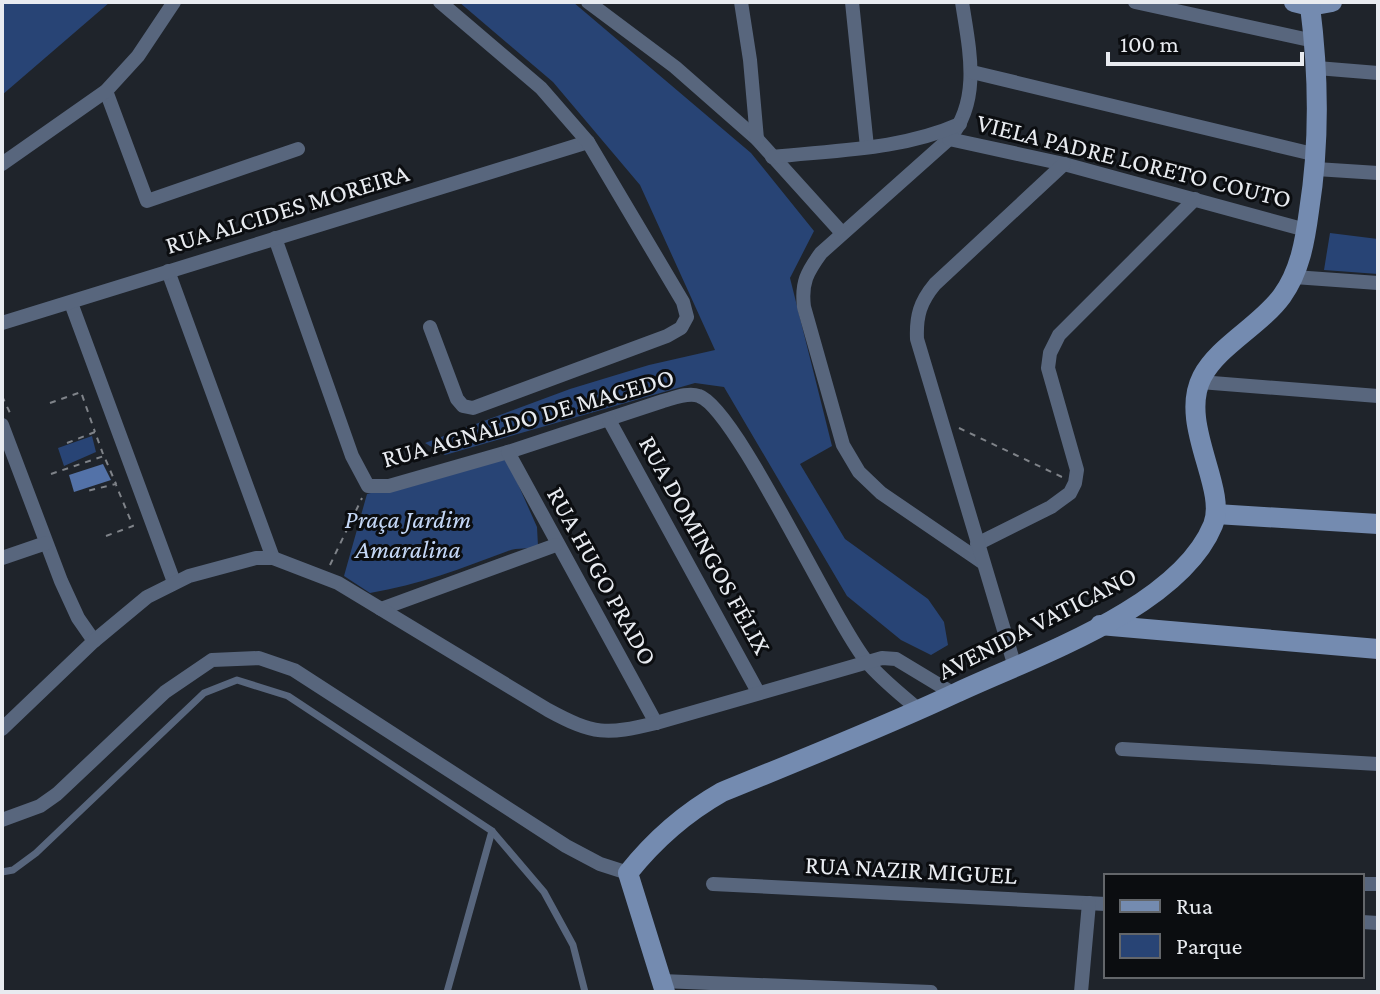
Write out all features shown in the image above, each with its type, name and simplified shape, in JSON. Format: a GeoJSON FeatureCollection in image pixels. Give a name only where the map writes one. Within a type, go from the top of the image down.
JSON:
{"type":"FeatureCollection","features":[{"type":"Feature","properties":{"kind":"main road"},"geometry":{"type":"LineString","coordinates":[[1332,2],[1302,4],[1314,41],[1317,68],[1317,162],[1306,230],[1294,277],[1260,322],[1215,359],[1200,382],[1196,407],[1199,442],[1216,514],[1378,524]]}},
{"type":"Feature","properties":{"kind":"main road","name":"AVENIDA VATICANO"},"geometry":{"type":"LineString","coordinates":[[628,873],[663,833],[691,810],[722,792],[920,711],[1124,613],[1182,571],[1200,548],[1216,514]]}},
{"type":"Feature","properties":{"kind":"main road"},"geometry":{"type":"LineString","coordinates":[[1100,625],[1378,649]]}},
{"type":"Feature","properties":{"kind":"main road"},"geometry":{"type":"LineString","coordinates":[[628,873],[663,986]]}},
{"type":"Feature","properties":{"kind":"street"},"geometry":{"type":"LineString","coordinates":[[2,164],[106,91],[138,56],[174,2]]}},
{"type":"Feature","properties":{"kind":"street"},"geometry":{"type":"LineString","coordinates":[[430,327],[457,399],[463,406],[473,408],[667,336],[681,328],[687,317],[683,302],[588,142],[541,88],[440,2]]}},
{"type":"Feature","properties":{"kind":"street"},"geometry":{"type":"LineString","coordinates":[[588,2],[675,67],[757,139],[842,233]]}},
{"type":"Feature","properties":{"kind":"street"},"geometry":{"type":"LineString","coordinates":[[741,2],[757,139]]}},
{"type":"Feature","properties":{"kind":"street"},"geometry":{"type":"LineString","coordinates":[[852,2],[867,147]]}},
{"type":"Feature","properties":{"kind":"street"},"geometry":{"type":"LineString","coordinates":[[962,2],[972,72],[965,114],[960,124],[949,139],[821,253],[807,272],[801,287],[843,445],[859,472],[881,493],[982,562]]}},
{"type":"Feature","properties":{"kind":"street"},"geometry":{"type":"LineString","coordinates":[[1135,2],[1314,41]]}},
{"type":"Feature","properties":{"kind":"street"},"geometry":{"type":"LineString","coordinates":[[1317,68],[1378,73]]}},
{"type":"Feature","properties":{"kind":"street"},"geometry":{"type":"LineString","coordinates":[[972,72],[1317,162],[1378,173]]}},
{"type":"Feature","properties":{"kind":"street"},"geometry":{"type":"LineString","coordinates":[[106,91],[147,201],[298,149]]}},
{"type":"Feature","properties":{"kind":"street"},"geometry":{"type":"LineString","coordinates":[[772,157],[867,147],[935,135],[960,124]]}},
{"type":"Feature","properties":{"kind":"street","name":"VIELA PADRE LORETO COUTO"},"geometry":{"type":"LineString","coordinates":[[949,139],[1064,164],[1306,230]]}},
{"type":"Feature","properties":{"kind":"street","name":"RUA ALCIDES MOREIRA"},"geometry":{"type":"LineString","coordinates":[[2,323],[588,142]]}},
{"type":"Feature","properties":{"kind":"street"},"geometry":{"type":"LineString","coordinates":[[1015,667],[917,339],[916,317],[924,298],[935,284],[1064,164]]}},
{"type":"Feature","properties":{"kind":"street"},"geometry":{"type":"LineString","coordinates":[[977,544],[1051,507],[1070,493],[1077,470],[1048,368],[1050,353],[1059,335],[1195,199]]}},
{"type":"Feature","properties":{"kind":"street","name":"RUA AGNALDO DE MACEDO"},"geometry":{"type":"LineString","coordinates":[[275,238],[352,456],[368,486],[389,486],[687,395],[700,396],[715,407],[757,472],[866,661],[920,711]]}},
{"type":"Feature","properties":{"kind":"street"},"geometry":{"type":"LineString","coordinates":[[168,271],[273,558]]}},
{"type":"Feature","properties":{"kind":"street"},"geometry":{"type":"LineString","coordinates":[[1294,277],[1378,283]]}},
{"type":"Feature","properties":{"kind":"street"},"geometry":{"type":"LineString","coordinates":[[71,303],[174,582]]}},
{"type":"Feature","properties":{"kind":"street"},"geometry":{"type":"LineString","coordinates":[[1200,382],[1378,396]]}},
{"type":"Feature","properties":{"kind":"street","name":"RUA DOMINGOS FÉLIX"},"geometry":{"type":"LineString","coordinates":[[609,420],[758,692]]}},
{"type":"Feature","properties":{"kind":"street"},"geometry":{"type":"LineString","coordinates":[[2,425],[6,447],[74,610],[94,641]]}},
{"type":"Feature","properties":{"kind":"street","name":"RUA HUGO PRADO"},"geometry":{"type":"LineString","coordinates":[[508,452],[556,545],[656,723]]}},
{"type":"Feature","properties":{"kind":"street"},"geometry":{"type":"LineString","coordinates":[[2,558],[46,543]]}},
{"type":"Feature","properties":{"kind":"street"},"geometry":{"type":"LineString","coordinates":[[381,609],[556,545]]}},
{"type":"Feature","properties":{"kind":"street"},"geometry":{"type":"LineString","coordinates":[[2,729],[94,641],[147,597],[205,570],[244,560],[273,558],[324,576],[579,726],[600,732],[656,723],[882,658],[896,659],[954,694]]}},
{"type":"Feature","properties":{"kind":"street"},"geometry":{"type":"LineString","coordinates":[[2,820],[40,806],[57,794],[165,692],[212,660],[259,658],[294,670],[566,846],[600,864],[628,873]]}},
{"type":"Feature","properties":{"kind":"street"},"geometry":{"type":"LineString","coordinates":[[1122,749],[1378,764]]}},
{"type":"Feature","properties":{"kind":"street","name":"RUA NAZIR MIGUEL"},"geometry":{"type":"LineString","coordinates":[[713,884],[1104,904]]}},
{"type":"Feature","properties":{"kind":"street"},"geometry":{"type":"LineString","coordinates":[[1081,992],[1089,903]]}},
{"type":"Feature","properties":{"kind":"street"},"geometry":{"type":"LineString","coordinates":[[663,986],[931,992]]}},
{"type":"Feature","properties":{"kind":"lane"},"geometry":{"type":"LineString","coordinates":[[2,872],[13,870],[36,853],[204,693],[237,680],[288,696],[492,831],[544,892],[573,945],[585,992]]}},
{"type":"Feature","properties":{"kind":"lane"},"geometry":{"type":"LineString","coordinates":[[447,992],[492,831]]}},
{"type":"Feature","properties":{"kind":"path"},"geometry":{"type":"LineString","coordinates":[[50,403],[81,392],[133,526],[106,536]]}},
{"type":"Feature","properties":{"kind":"path"},"geometry":{"type":"LineString","coordinates":[[940,418],[1075,483]]}},
{"type":"Feature","properties":{"kind":"path"},"geometry":{"type":"LineString","coordinates":[[67,443],[95,432]]}},
{"type":"Feature","properties":{"kind":"path"},"geometry":{"type":"LineString","coordinates":[[51,474],[104,456]]}},
{"type":"Feature","properties":{"kind":"path"},"geometry":{"type":"LineString","coordinates":[[87,491],[116,484]]}},
{"type":"Feature","properties":{"kind":"path"},"geometry":{"type":"LineString","coordinates":[[324,576],[368,486]]}},
{"type":"Feature","properties":{"kind":"green space"},"geometry":{"type":"Polygon","coordinates":[[[2,2],[110,2],[2,95],[2,2]]]}},
{"type":"Feature","properties":{"kind":"green space"},"geometry":{"type":"Polygon","coordinates":[[[459,2],[573,2],[751,153],[814,231],[790,278],[832,446],[800,464],[845,539],[928,599],[944,622],[948,645],[931,655],[901,640],[847,596],[724,387],[695,383],[445,455],[425,443],[570,389],[649,365],[715,350],[640,185],[553,82],[459,2]]]}},
{"type":"Feature","properties":{"kind":"green space"},"geometry":{"type":"Polygon","coordinates":[[[1330,233],[1378,239],[1378,274],[1324,270],[1330,233]]]}},
{"type":"Feature","properties":{"kind":"green space"},"geometry":{"type":"Polygon","coordinates":[[[92,436],[96,452],[64,466],[58,448],[92,436]]]}},
{"type":"Feature","properties":{"kind":"green space","name":"Praça Jardim Amaralina"},"geometry":{"type":"Polygon","coordinates":[[[506,457],[537,527],[538,546],[512,550],[423,581],[370,593],[344,576],[367,494],[506,457]]]}},
{"type":"Feature","properties":{"kind":"shaded area"},"geometry":{"type":"Polygon","coordinates":[[[103,464],[111,480],[74,492],[69,475],[103,464]]]}}]}
